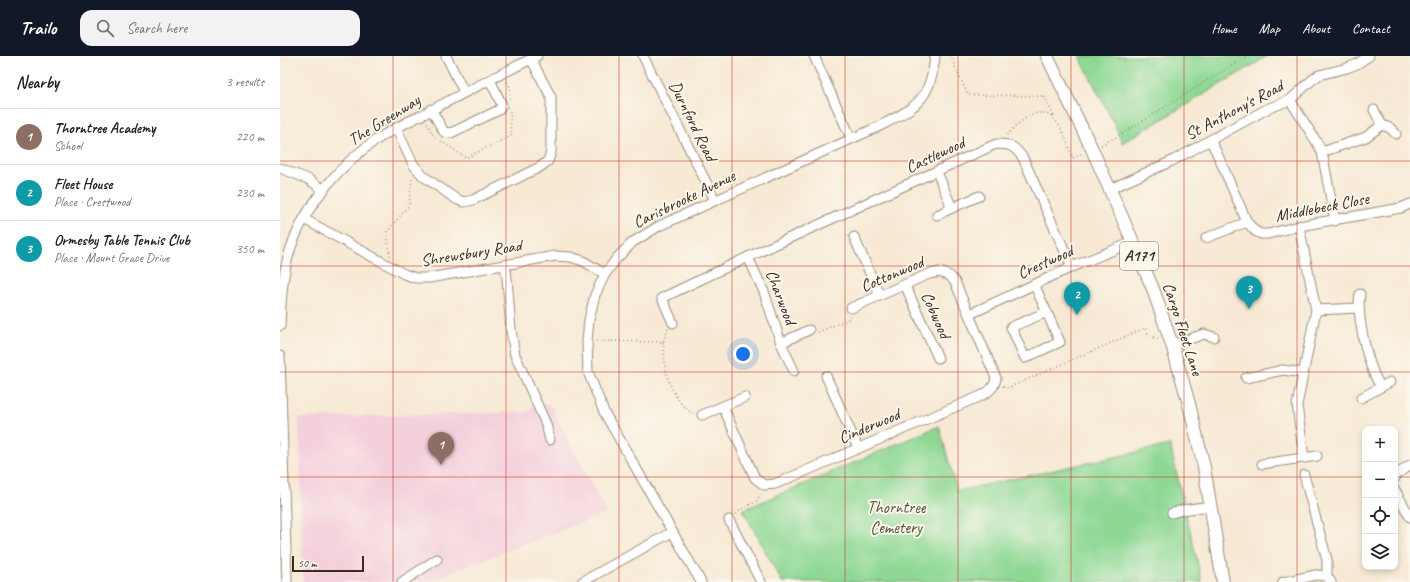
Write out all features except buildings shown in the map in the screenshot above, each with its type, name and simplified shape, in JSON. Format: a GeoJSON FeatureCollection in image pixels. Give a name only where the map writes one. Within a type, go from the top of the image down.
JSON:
{"type":"FeatureCollection","features":[{"type":"Feature","properties":{"kind":"main road","name":"Cargo Fleet Lane"},"geometry":{"type":"LineString","coordinates":[[1047,56],[1092,149],[1133,242],[1153,289],[1172,345],[1188,400],[1204,467],[1223,582]]}},
{"type":"Feature","properties":{"kind":"street"},"geometry":{"type":"LineString","coordinates":[[446,56],[464,92]]}},
{"type":"Feature","properties":{"kind":"street","name":"Durnford Road"},"geometry":{"type":"LineString","coordinates":[[644,56],[715,200]]}},
{"type":"Feature","properties":{"kind":"street"},"geometry":{"type":"LineString","coordinates":[[814,56],[852,138]]}},
{"type":"Feature","properties":{"kind":"street","name":"Carisbrooke Avenue"},"geometry":{"type":"LineString","coordinates":[[701,582],[604,412],[588,372],[587,341],[589,320],[595,295],[605,274],[617,258],[633,242],[659,226],[880,126],[898,116],[919,101],[930,85],[934,69],[935,56]]}},
{"type":"Feature","properties":{"kind":"street","name":"St Anthony's Road"},"geometry":{"type":"LineString","coordinates":[[1110,189],[1172,161],[1267,109],[1290,100],[1319,75],[1347,68],[1357,64],[1369,56]]}},
{"type":"Feature","properties":{"kind":"street"},"geometry":{"type":"LineString","coordinates":[[396,128],[413,164],[424,176],[456,199],[464,202],[472,200],[540,167],[548,161],[551,152],[551,97],[534,58]]}},
{"type":"Feature","properties":{"kind":"street","name":"The Greenway"},"geometry":{"type":"LineString","coordinates":[[280,326],[283,262],[304,219],[324,190],[349,162],[374,141],[396,128],[464,92],[534,58]]}},
{"type":"Feature","properties":{"kind":"street"},"geometry":{"type":"LineString","coordinates":[[431,109],[444,132],[450,134],[499,110],[502,105],[490,80]]}},
{"type":"Feature","properties":{"kind":"street"},"geometry":{"type":"LineString","coordinates":[[1290,100],[1322,152],[1335,220]]}},
{"type":"Feature","properties":{"kind":"street"},"geometry":{"type":"LineString","coordinates":[[1374,110],[1382,125],[1390,128],[1396,134]]}},
{"type":"Feature","properties":{"kind":"street"},"geometry":{"type":"LineString","coordinates":[[1322,152],[1366,137],[1382,125]]}},
{"type":"Feature","properties":{"kind":"street","name":"Middlebeck Close"},"geometry":{"type":"LineString","coordinates":[[1210,140],[1246,222],[1255,231],[1261,234],[1268,234],[1299,226],[1409,206]]}},
{"type":"Feature","properties":{"kind":"street"},"geometry":{"type":"LineString","coordinates":[[996,144],[1007,144],[1016,149],[1023,158],[1072,267]]}},
{"type":"Feature","properties":{"kind":"street","name":"Castlewood"},"geometry":{"type":"LineString","coordinates":[[673,323],[662,298],[748,257],[996,144]]}},
{"type":"Feature","properties":{"kind":"street"},"geometry":{"type":"LineString","coordinates":[[280,168],[308,180],[324,190]]}},
{"type":"Feature","properties":{"kind":"street"},"geometry":{"type":"LineString","coordinates":[[937,172],[952,208]]}},
{"type":"Feature","properties":{"kind":"street"},"geometry":{"type":"LineString","coordinates":[[936,215],[979,196]]}},
{"type":"Feature","properties":{"kind":"street","name":"Shrewsbury Road"},"geometry":{"type":"LineString","coordinates":[[304,219],[391,268],[416,278],[429,278],[555,256],[571,257],[583,261],[605,274]]}},
{"type":"Feature","properties":{"kind":"street"},"geometry":{"type":"LineString","coordinates":[[1206,238],[1246,222]]}},
{"type":"Feature","properties":{"kind":"street"},"geometry":{"type":"LineString","coordinates":[[1299,226],[1316,310],[1297,405],[1304,458]]}},
{"type":"Feature","properties":{"kind":"street"},"geometry":{"type":"LineString","coordinates":[[854,237],[880,296]]}},
{"type":"Feature","properties":{"kind":"street","name":"Crestwood"},"geometry":{"type":"LineString","coordinates":[[970,314],[1072,267],[1133,242]]}},
{"type":"Feature","properties":{"kind":"street","name":"Charwood"},"geometry":{"type":"LineString","coordinates":[[748,257],[764,292],[781,342],[810,330]]}},
{"type":"Feature","properties":{"kind":"street"},"geometry":{"type":"LineString","coordinates":[[505,265],[508,278],[511,330],[515,355],[546,424],[550,440]]}},
{"type":"Feature","properties":{"kind":"street","name":"Cottonwood"},"geometry":{"type":"LineString","coordinates":[[851,308],[929,274],[940,272],[950,276],[955,282],[970,314]]}},
{"type":"Feature","properties":{"kind":"street"},"geometry":{"type":"LineString","coordinates":[[1034,284],[1047,312],[1060,342],[1025,358],[1011,327],[1047,312]]}},
{"type":"Feature","properties":{"kind":"street","name":"Cobwood"},"geometry":{"type":"LineString","coordinates":[[905,285],[938,358]]}},
{"type":"Feature","properties":{"kind":"street"},"geometry":{"type":"LineString","coordinates":[[1360,294],[1358,308],[1370,366],[1381,387]]}},
{"type":"Feature","properties":{"kind":"street"},"geometry":{"type":"LineString","coordinates":[[1316,310],[1358,308]]}},
{"type":"Feature","properties":{"kind":"street"},"geometry":{"type":"LineString","coordinates":[[970,314],[996,378],[995,384]]}},
{"type":"Feature","properties":{"kind":"street"},"geometry":{"type":"LineString","coordinates":[[1172,345],[1204,334],[1214,337]]}},
{"type":"Feature","properties":{"kind":"street"},"geometry":{"type":"LineString","coordinates":[[781,342],[794,371]]}},
{"type":"Feature","properties":{"kind":"street"},"geometry":{"type":"LineString","coordinates":[[280,356],[287,582]]}},
{"type":"Feature","properties":{"kind":"street"},"geometry":{"type":"LineString","coordinates":[[1246,378],[1283,370],[1303,373]]}},
{"type":"Feature","properties":{"kind":"street"},"geometry":{"type":"LineString","coordinates":[[826,376],[858,448]]}},
{"type":"Feature","properties":{"kind":"street"},"geometry":{"type":"LineString","coordinates":[[1361,398],[1390,382]]}},
{"type":"Feature","properties":{"kind":"street","name":"Cinderwood"},"geometry":{"type":"LineString","coordinates":[[755,478],[764,485],[775,484],[984,395],[990,391],[995,384]]}},
{"type":"Feature","properties":{"kind":"street"},"geometry":{"type":"LineString","coordinates":[[702,415],[745,397]]}},
{"type":"Feature","properties":{"kind":"street"},"geometry":{"type":"LineString","coordinates":[[723,407],[755,478]]}},
{"type":"Feature","properties":{"kind":"street"},"geometry":{"type":"LineString","coordinates":[[1262,464],[1317,456]]}},
{"type":"Feature","properties":{"kind":"street"},"geometry":{"type":"LineString","coordinates":[[1398,473],[1410,465]]}},
{"type":"Feature","properties":{"kind":"street"},"geometry":{"type":"LineString","coordinates":[[1283,582],[1316,575],[1329,579],[1326,560],[1304,475]]}},
{"type":"Feature","properties":{"kind":"street"},"geometry":{"type":"LineString","coordinates":[[1398,495],[1410,517]]}},
{"type":"Feature","properties":{"kind":"street"},"geometry":{"type":"LineString","coordinates":[[1172,513],[1211,506]]}},
{"type":"Feature","properties":{"kind":"street"},"geometry":{"type":"LineString","coordinates":[[729,520],[761,582]]}},
{"type":"Feature","properties":{"kind":"street"},"geometry":{"type":"LineString","coordinates":[[583,582],[672,532]]}},
{"type":"Feature","properties":{"kind":"street"},"geometry":{"type":"LineString","coordinates":[[402,582],[437,559]]}},
{"type":"Feature","properties":{"kind":"path"},"geometry":{"type":"LineString","coordinates":[[950,56],[968,95],[1044,96],[1073,158],[1120,135],[1247,56]]}},
{"type":"Feature","properties":{"kind":"path"},"geometry":{"type":"LineString","coordinates":[[996,144],[1027,117],[1034,114],[1045,113],[1056,120]]}},
{"type":"Feature","properties":{"kind":"path"},"geometry":{"type":"LineString","coordinates":[[391,268],[387,232],[409,205],[413,164]]}},
{"type":"Feature","properties":{"kind":"path"},"geometry":{"type":"LineString","coordinates":[[810,330],[816,333],[850,319],[851,308]]}},
{"type":"Feature","properties":{"kind":"path"},"geometry":{"type":"LineString","coordinates":[[673,323],[667,331],[663,342],[666,371],[674,392],[682,404],[691,413],[702,415]]}},
{"type":"Feature","properties":{"kind":"path"},"geometry":{"type":"LineString","coordinates":[[995,384],[1008,388],[1145,328],[1149,335],[1172,345]]}},
{"type":"Feature","properties":{"kind":"path"},"geometry":{"type":"LineString","coordinates":[[587,341],[663,342]]}},
{"type":"Feature","properties":{"kind":"path"},"geometry":{"type":"LineString","coordinates":[[729,520],[742,509],[757,501],[761,491],[755,478]]}},
{"type":"Feature","properties":{"kind":"shaded area"},"geometry":{"type":"Polygon","coordinates":[[[549,403],[607,513],[425,582],[303,582],[299,418],[527,412],[533,406],[549,403]]]}},
{"type":"Feature","properties":{"kind":"green space"},"geometry":{"type":"Polygon","coordinates":[[[1079,56],[1268,56],[1122,143],[1115,125],[1079,56]]]}},
{"type":"Feature","properties":{"kind":"green space","name":"Thorntree Cemetery"},"geometry":{"type":"Polygon","coordinates":[[[939,426],[957,491],[1170,445],[1202,582],[782,582],[743,510],[939,426]]]}},
{"type":"Feature","properties":{"kind":"place","name":"Ormesby Table Tennis Club"},"geometry":{"type":"Point","coordinates":[1249,309]}},
{"type":"Feature","properties":{"kind":"place","name":"Fleet House"},"geometry":{"type":"Point","coordinates":[1077,315]}},
{"type":"Feature","properties":{"kind":"place","name":"Thorntree Academy"},"geometry":{"type":"Point","coordinates":[441,465]}}]}
